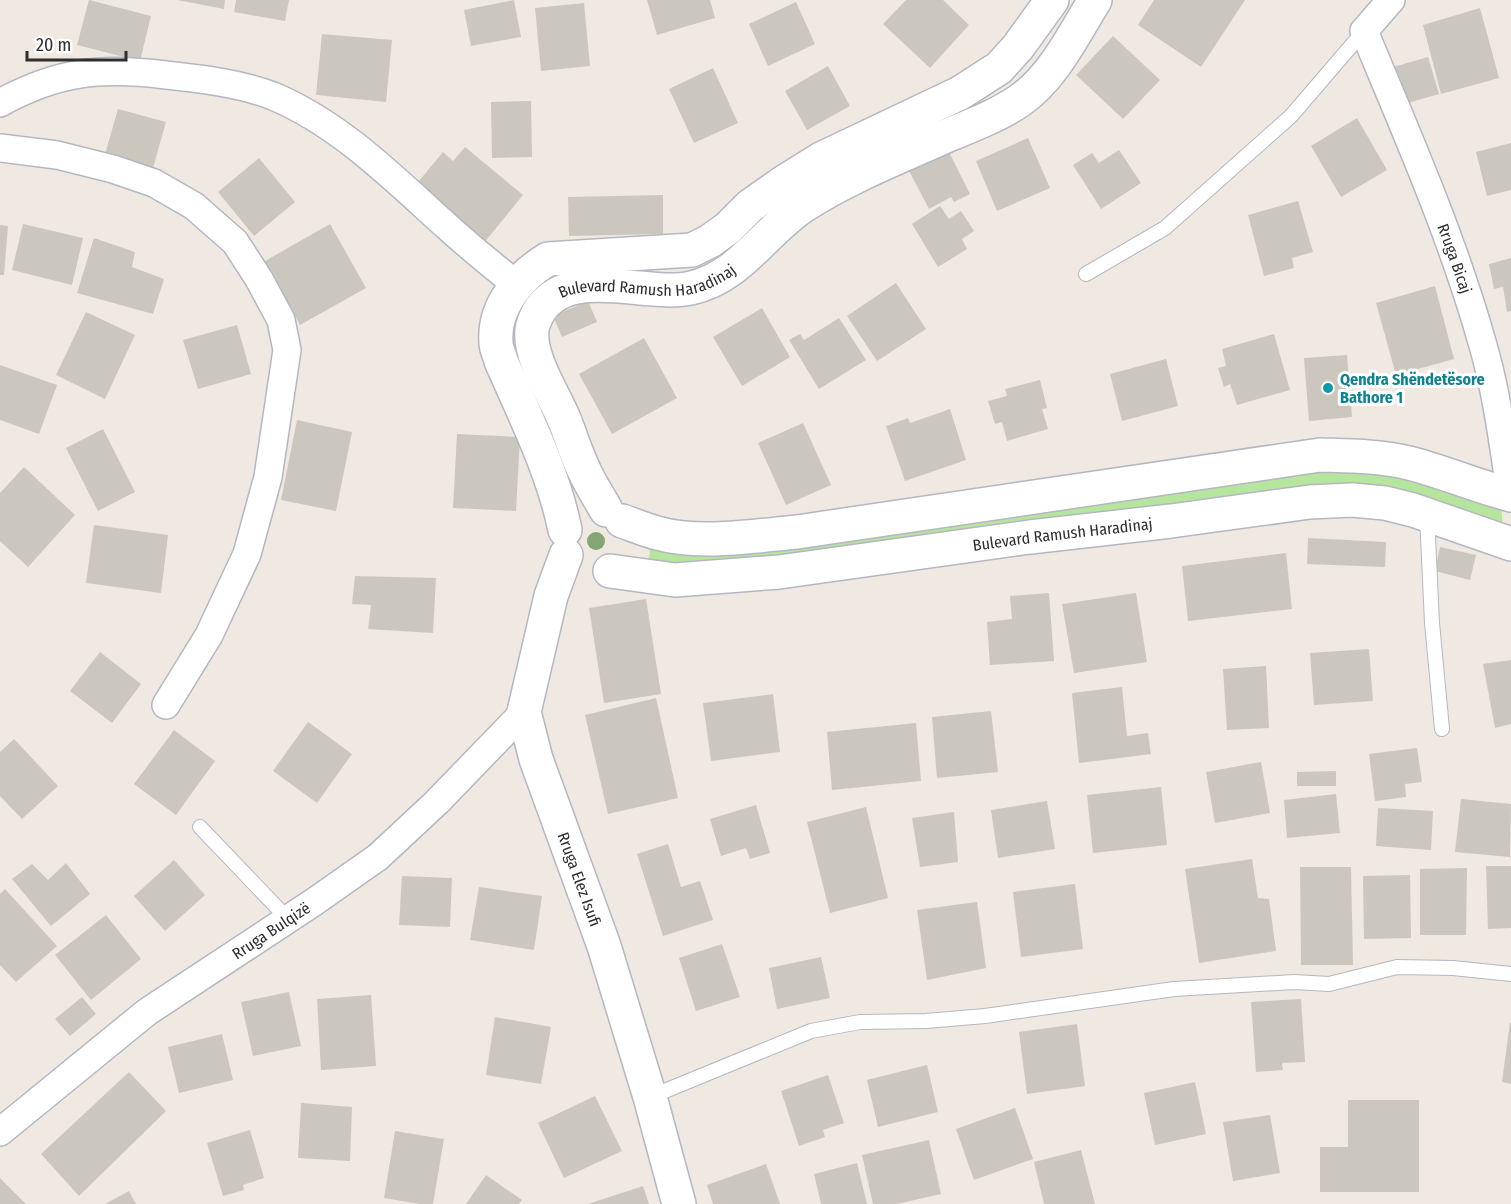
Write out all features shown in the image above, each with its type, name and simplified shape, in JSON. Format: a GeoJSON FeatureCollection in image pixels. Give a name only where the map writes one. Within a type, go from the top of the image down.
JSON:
{"type":"FeatureCollection","features":[{"type":"Feature","properties":{"kind":"street","name":"Bulevard Ramush Haradinaj"},"geometry":{"type":"LineString","coordinates":[[516,284],[531,269],[548,259],[692,250],[710,241],[750,207],[821,159],[960,93],[999,68],[1018,47],[1052,0]]}},
{"type":"Feature","properties":{"kind":"street","name":"Bulevard Ramush Haradinaj"},"geometry":{"type":"LineString","coordinates":[[565,543],[572,564],[580,570],[600,574],[618,565],[628,548],[627,529],[614,515],[584,470],[535,351],[532,330],[541,309],[556,295],[574,287],[598,285],[661,290],[690,289],[712,282],[732,270],[801,208],[829,190],[866,171],[992,116],[1020,100],[1043,79],[1095,0]]}},
{"type":"Feature","properties":{"kind":"street"},"geometry":{"type":"LineString","coordinates":[[1364,31],[1391,0]]}},
{"type":"Feature","properties":{"kind":"street","name":"Rruga Bicaj"},"geometry":{"type":"LineString","coordinates":[[1364,31],[1419,162],[1483,343],[1498,412],[1511,495]]}},
{"type":"Feature","properties":{"kind":"street"},"geometry":{"type":"LineString","coordinates":[[0,104],[56,78],[98,70],[154,73],[226,82],[273,96],[320,122],[371,157],[481,257],[516,284],[505,302],[498,323],[496,343],[501,361],[558,497],[565,543]]}},
{"type":"Feature","properties":{"kind":"street"},"geometry":{"type":"LineString","coordinates":[[0,148],[57,155],[113,169],[154,183],[194,206],[235,242],[259,279],[281,320],[287,350],[268,477],[247,554],[209,635],[166,705]]}},
{"type":"Feature","properties":{"kind":"street"},"geometry":{"type":"LineString","coordinates":[[565,543],[569,521],[586,509],[596,508],[658,533],[681,537],[746,537],[797,532],[1088,491],[1276,460],[1320,455],[1363,456],[1406,462],[1478,487],[1511,495]]}},
{"type":"Feature","properties":{"kind":"street","name":"Bulevard Ramush Haradinaj"},"geometry":{"type":"LineString","coordinates":[[610,571],[675,580],[779,572],[1030,537],[1310,502],[1352,500],[1385,503],[1511,544]]}},
{"type":"Feature","properties":{"kind":"street","name":"Rruga Elez Isufi"},"geometry":{"type":"LineString","coordinates":[[565,543],[524,712],[536,759],[604,946],[650,1097],[679,1204]]}},
{"type":"Feature","properties":{"kind":"street","name":"Rruga Bulqizë"},"geometry":{"type":"LineString","coordinates":[[0,1132],[147,1012],[288,920],[378,857],[436,802],[524,712]]}},
{"type":"Feature","properties":{"kind":"lane"},"geometry":{"type":"LineString","coordinates":[[1086,274],[1165,228],[1291,116],[1364,31]]}},
{"type":"Feature","properties":{"kind":"lane"},"geometry":{"type":"LineString","coordinates":[[1427,515],[1432,623],[1442,729]]}},
{"type":"Feature","properties":{"kind":"lane"},"geometry":{"type":"LineString","coordinates":[[200,827],[288,920]]}},
{"type":"Feature","properties":{"kind":"lane"},"geometry":{"type":"LineString","coordinates":[[650,1097],[812,1031],[860,1022],[926,1021],[985,1016],[1174,989],[1294,982],[1329,984],[1397,967],[1453,968],[1511,974]]}},
{"type":"Feature","properties":{"kind":"green space"},"geometry":{"type":"Polygon","coordinates":[[[1338,469],[1405,477],[1501,506],[1503,527],[1287,494],[676,568],[647,563],[650,553],[649,545],[1338,469]]]}},
{"type":"Feature","properties":{"kind":"building"},"geometry":{"type":"Polygon","coordinates":[[[89,0],[151,16],[140,61],[77,45],[89,0]]]}},
{"type":"Feature","properties":{"kind":"building"},"geometry":{"type":"Polygon","coordinates":[[[177,0],[225,0],[224,9],[177,0]]]}},
{"type":"Feature","properties":{"kind":"building"},"geometry":{"type":"Polygon","coordinates":[[[236,0],[289,0],[285,21],[234,12],[236,0]]]}},
{"type":"Feature","properties":{"kind":"building"},"geometry":{"type":"Polygon","coordinates":[[[514,0],[521,37],[471,46],[464,10],[514,0]]]}},
{"type":"Feature","properties":{"kind":"building"},"geometry":{"type":"Polygon","coordinates":[[[647,0],[710,0],[715,18],[657,35],[647,0]]]}},
{"type":"Feature","properties":{"kind":"building"},"geometry":{"type":"Polygon","coordinates":[[[906,0],[943,0],[969,25],[930,68],[883,24],[906,0]]]}},
{"type":"Feature","properties":{"kind":"building"},"geometry":{"type":"Polygon","coordinates":[[[1154,0],[1245,0],[1201,67],[1138,25],[1154,0]]]}},
{"type":"Feature","properties":{"kind":"building"},"geometry":{"type":"Polygon","coordinates":[[[796,2],[815,44],[768,66],[749,24],[796,2]]]}},
{"type":"Feature","properties":{"kind":"building"},"geometry":{"type":"Polygon","coordinates":[[[584,3],[590,66],[541,71],[535,8],[584,3]]]}},
{"type":"Feature","properties":{"kind":"building"},"geometry":{"type":"Polygon","coordinates":[[[1480,8],[1499,78],[1441,94],[1423,25],[1480,8]]]}},
{"type":"Feature","properties":{"kind":"building"},"geometry":{"type":"Polygon","coordinates":[[[322,34],[392,40],[386,102],[316,95],[322,34]]]}},
{"type":"Feature","properties":{"kind":"building"},"geometry":{"type":"Polygon","coordinates":[[[1113,36],[1160,80],[1123,119],[1076,75],[1113,36]]]}},
{"type":"Feature","properties":{"kind":"building"},"geometry":{"type":"Polygon","coordinates":[[[1428,57],[1439,94],[1401,105],[1390,68],[1428,57]]]}},
{"type":"Feature","properties":{"kind":"building"},"geometry":{"type":"Polygon","coordinates":[[[828,66],[850,106],[807,130],[785,91],[828,66]]]}},
{"type":"Feature","properties":{"kind":"building"},"geometry":{"type":"Polygon","coordinates":[[[713,68],[738,123],[694,143],[669,89],[713,68]]]}},
{"type":"Feature","properties":{"kind":"building"},"geometry":{"type":"Polygon","coordinates":[[[531,101],[532,157],[492,158],[491,102],[531,101]]]}},
{"type":"Feature","properties":{"kind":"building"},"geometry":{"type":"Polygon","coordinates":[[[118,109],[166,122],[153,168],[105,154],[118,109]]]}},
{"type":"Feature","properties":{"kind":"building"},"geometry":{"type":"Polygon","coordinates":[[[1357,118],[1387,170],[1341,197],[1311,146],[1357,118]]]}},
{"type":"Feature","properties":{"kind":"building"},"geometry":{"type":"Polygon","coordinates":[[[1028,138],[1050,188],[997,211],[976,161],[1028,138]]]}},
{"type":"Feature","properties":{"kind":"building"},"geometry":{"type":"Polygon","coordinates":[[[944,142],[970,194],[954,202],[951,197],[929,209],[907,167],[944,142]]]}},
{"type":"Feature","properties":{"kind":"building"},"geometry":{"type":"Polygon","coordinates":[[[1511,143],[1511,190],[1487,196],[1476,152],[1511,143]]]}},
{"type":"Feature","properties":{"kind":"building"},"geometry":{"type":"Polygon","coordinates":[[[465,147],[523,195],[483,244],[414,187],[443,152],[453,161],[465,147]]]}},
{"type":"Feature","properties":{"kind":"building"},"geometry":{"type":"Polygon","coordinates":[[[1119,150],[1141,183],[1101,209],[1073,165],[1092,153],[1099,163],[1119,150]]]}},
{"type":"Feature","properties":{"kind":"building"},"geometry":{"type":"Polygon","coordinates":[[[259,158],[295,202],[254,236],[218,192],[259,158]]]}},
{"type":"Feature","properties":{"kind":"building"},"geometry":{"type":"Polygon","coordinates":[[[663,195],[663,234],[569,236],[568,197],[663,195]]]}},
{"type":"Feature","properties":{"kind":"building"},"geometry":{"type":"Polygon","coordinates":[[[1298,201],[1313,252],[1292,258],[1294,268],[1264,276],[1248,215],[1298,201]]]}},
{"type":"Feature","properties":{"kind":"building"},"geometry":{"type":"Polygon","coordinates":[[[940,206],[949,219],[961,211],[974,231],[962,239],[967,249],[938,267],[912,224],[940,206]]]}},
{"type":"Feature","properties":{"kind":"building"},"geometry":{"type":"Polygon","coordinates":[[[23,224],[83,238],[72,285],[12,270],[23,224]]]}},
{"type":"Feature","properties":{"kind":"building"},"geometry":{"type":"Polygon","coordinates":[[[330,224],[366,288],[300,325],[265,261],[330,224]]]}},
{"type":"Feature","properties":{"kind":"building"},"geometry":{"type":"Polygon","coordinates":[[[0,225],[8,226],[4,275],[0,275],[0,225]]]}},
{"type":"Feature","properties":{"kind":"building"},"geometry":{"type":"Polygon","coordinates":[[[94,238],[135,252],[132,267],[164,279],[153,314],[77,293],[94,238]]]}},
{"type":"Feature","properties":{"kind":"building"},"geometry":{"type":"Polygon","coordinates":[[[1511,258],[1511,311],[1507,312],[1503,287],[1494,289],[1489,264],[1511,258]]]}},
{"type":"Feature","properties":{"kind":"building"},"geometry":{"type":"Polygon","coordinates":[[[896,283],[926,329],[877,361],[847,316],[896,283]]]}},
{"type":"Feature","properties":{"kind":"building"},"geometry":{"type":"Polygon","coordinates":[[[1435,286],[1454,359],[1396,375],[1376,303],[1435,286]]]}},
{"type":"Feature","properties":{"kind":"building"},"geometry":{"type":"Polygon","coordinates":[[[588,301],[597,322],[562,337],[553,316],[588,301]]]}},
{"type":"Feature","properties":{"kind":"building"},"geometry":{"type":"Polygon","coordinates":[[[762,308],[790,357],[742,386],[713,337],[762,308]]]}},
{"type":"Feature","properties":{"kind":"building"},"geometry":{"type":"Polygon","coordinates":[[[86,312],[135,335],[105,399],[56,375],[86,312]]]}},
{"type":"Feature","properties":{"kind":"building"},"geometry":{"type":"Polygon","coordinates":[[[839,318],[866,360],[819,389],[789,340],[800,334],[804,340],[839,318]]]}},
{"type":"Feature","properties":{"kind":"building"},"geometry":{"type":"Polygon","coordinates":[[[237,325],[251,374],[198,389],[183,340],[237,325]]]}},
{"type":"Feature","properties":{"kind":"building"},"geometry":{"type":"Polygon","coordinates":[[[1274,334],[1290,390],[1237,405],[1230,384],[1224,387],[1218,368],[1226,366],[1222,349],[1274,334]]]}},
{"type":"Feature","properties":{"kind":"building"},"geometry":{"type":"Polygon","coordinates":[[[644,338],[677,398],[612,434],[579,374],[644,338]]]}},
{"type":"Feature","properties":{"kind":"building","name":"Qendra Shëndetësore Bathore 1"},"geometry":{"type":"Polygon","coordinates":[[[1347,355],[1352,417],[1309,421],[1304,358],[1347,355]]]}},
{"type":"Feature","properties":{"kind":"building"},"geometry":{"type":"Polygon","coordinates":[[[1166,359],[1178,406],[1122,421],[1110,374],[1166,359]]]}},
{"type":"Feature","properties":{"kind":"building"},"geometry":{"type":"Polygon","coordinates":[[[0,365],[57,385],[39,434],[0,420],[0,365]]]}},
{"type":"Feature","properties":{"kind":"building"},"geometry":{"type":"Polygon","coordinates":[[[1040,380],[1047,408],[1042,409],[1048,429],[1007,441],[1002,422],[995,424],[988,401],[1007,396],[1005,389],[1040,380]]]}},
{"type":"Feature","properties":{"kind":"building"},"geometry":{"type":"Polygon","coordinates":[[[950,409],[966,460],[905,481],[886,426],[908,418],[910,423],[950,409]]]}},
{"type":"Feature","properties":{"kind":"building"},"geometry":{"type":"Polygon","coordinates":[[[297,420],[352,432],[336,511],[281,500],[297,420]]]}},
{"type":"Feature","properties":{"kind":"building"},"geometry":{"type":"Polygon","coordinates":[[[803,423],[831,485],[786,505],[758,443],[803,423]]]}},
{"type":"Feature","properties":{"kind":"building"},"geometry":{"type":"Polygon","coordinates":[[[103,429],[135,492],[98,511],[66,448],[103,429]]]}},
{"type":"Feature","properties":{"kind":"building"},"geometry":{"type":"Polygon","coordinates":[[[457,434],[520,437],[516,511],[453,508],[457,434]]]}},
{"type":"Feature","properties":{"kind":"building"},"geometry":{"type":"Polygon","coordinates":[[[24,467],[75,515],[28,567],[0,541],[0,493],[24,467]]]}},
{"type":"Feature","properties":{"kind":"building"},"geometry":{"type":"Polygon","coordinates":[[[94,525],[168,535],[161,593],[86,583],[94,525]]]}},
{"type":"Feature","properties":{"kind":"building"},"geometry":{"type":"Polygon","coordinates":[[[1308,538],[1386,542],[1385,567],[1307,564],[1308,538]]]}},
{"type":"Feature","properties":{"kind":"building"},"geometry":{"type":"Polygon","coordinates":[[[1440,547],[1476,555],[1470,580],[1435,571],[1440,547]]]}},
{"type":"Feature","properties":{"kind":"building"},"geometry":{"type":"Polygon","coordinates":[[[1286,553],[1292,609],[1188,621],[1182,566],[1286,553]]]}},
{"type":"Feature","properties":{"kind":"building"},"geometry":{"type":"Polygon","coordinates":[[[355,576],[436,578],[433,633],[368,629],[371,605],[352,604],[355,576]]]}},
{"type":"Feature","properties":{"kind":"building"},"geometry":{"type":"Polygon","coordinates":[[[1049,593],[1054,661],[990,665],[987,622],[1012,619],[1010,596],[1049,593]]]}},
{"type":"Feature","properties":{"kind":"building"},"geometry":{"type":"Polygon","coordinates":[[[1136,593],[1147,662],[1074,673],[1062,604],[1136,593]]]}},
{"type":"Feature","properties":{"kind":"building"},"geometry":{"type":"Polygon","coordinates":[[[646,599],[661,694],[604,703],[589,608],[646,599]]]}},
{"type":"Feature","properties":{"kind":"building"},"geometry":{"type":"Polygon","coordinates":[[[1369,649],[1373,701],[1314,705],[1310,653],[1369,649]]]}},
{"type":"Feature","properties":{"kind":"building"},"geometry":{"type":"Polygon","coordinates":[[[100,652],[141,684],[112,723],[70,691],[100,652]]]}},
{"type":"Feature","properties":{"kind":"building"},"geometry":{"type":"Polygon","coordinates":[[[1511,660],[1511,724],[1495,728],[1483,664],[1511,660]]]}},
{"type":"Feature","properties":{"kind":"building"},"geometry":{"type":"Polygon","coordinates":[[[1266,666],[1269,728],[1227,730],[1223,669],[1266,666]]]}},
{"type":"Feature","properties":{"kind":"building"},"geometry":{"type":"Polygon","coordinates":[[[1122,687],[1127,736],[1148,733],[1151,754],[1079,763],[1072,693],[1122,687]]]}},
{"type":"Feature","properties":{"kind":"building"},"geometry":{"type":"Polygon","coordinates":[[[773,694],[780,752],[711,761],[703,703],[773,694]]]}},
{"type":"Feature","properties":{"kind":"building"},"geometry":{"type":"Polygon","coordinates":[[[656,698],[678,798],[608,814],[585,715],[656,698]]]}},
{"type":"Feature","properties":{"kind":"building"},"geometry":{"type":"Polygon","coordinates":[[[991,711],[998,772],[937,778],[932,717],[991,711]]]}},
{"type":"Feature","properties":{"kind":"building"},"geometry":{"type":"Polygon","coordinates":[[[308,722],[352,754],[317,803],[273,771],[308,722]]]}},
{"type":"Feature","properties":{"kind":"building"},"geometry":{"type":"Polygon","coordinates":[[[916,723],[921,781],[832,790],[827,732],[916,723]]]}},
{"type":"Feature","properties":{"kind":"building"},"geometry":{"type":"Polygon","coordinates":[[[174,730],[215,761],[176,815],[134,784],[174,730]]]}},
{"type":"Feature","properties":{"kind":"building"},"geometry":{"type":"Polygon","coordinates":[[[14,739],[58,786],[22,819],[0,796],[0,752],[14,739]]]}},
{"type":"Feature","properties":{"kind":"building"},"geometry":{"type":"Polygon","coordinates":[[[1417,748],[1422,782],[1405,784],[1406,797],[1375,801],[1369,754],[1417,748]]]}},
{"type":"Feature","properties":{"kind":"building"},"geometry":{"type":"Polygon","coordinates":[[[1261,762],[1270,813],[1215,823],[1206,772],[1261,762]]]}},
{"type":"Feature","properties":{"kind":"building"},"geometry":{"type":"Polygon","coordinates":[[[1336,771],[1336,786],[1297,786],[1297,772],[1336,771]]]}},
{"type":"Feature","properties":{"kind":"building"},"geometry":{"type":"Polygon","coordinates":[[[1161,787],[1167,845],[1093,853],[1087,795],[1161,787]]]}},
{"type":"Feature","properties":{"kind":"building"},"geometry":{"type":"Polygon","coordinates":[[[1336,794],[1340,833],[1287,838],[1284,800],[1336,794]]]}},
{"type":"Feature","properties":{"kind":"building"},"geometry":{"type":"Polygon","coordinates":[[[1461,799],[1511,804],[1510,857],[1455,852],[1461,799]]]}},
{"type":"Feature","properties":{"kind":"building"},"geometry":{"type":"Polygon","coordinates":[[[1047,801],[1055,849],[998,858],[991,810],[1047,801]]]}},
{"type":"Feature","properties":{"kind":"building"},"geometry":{"type":"Polygon","coordinates":[[[756,805],[770,853],[750,859],[746,848],[721,856],[710,819],[756,805]]]}},
{"type":"Feature","properties":{"kind":"building"},"geometry":{"type":"Polygon","coordinates":[[[866,807],[888,898],[830,913],[807,822],[866,807]]]}},
{"type":"Feature","properties":{"kind":"building"},"geometry":{"type":"Polygon","coordinates":[[[1378,808],[1433,811],[1431,850],[1376,846],[1378,808]]]}},
{"type":"Feature","properties":{"kind":"building"},"geometry":{"type":"Polygon","coordinates":[[[954,812],[958,862],[920,867],[912,818],[954,812]]]}},
{"type":"Feature","properties":{"kind":"building"},"geometry":{"type":"Polygon","coordinates":[[[668,844],[681,887],[700,881],[713,920],[663,936],[637,854],[668,844]]]}},
{"type":"Feature","properties":{"kind":"building"},"geometry":{"type":"Polygon","coordinates":[[[1252,859],[1258,898],[1269,899],[1276,951],[1199,963],[1185,869],[1252,859]]]}},
{"type":"Feature","properties":{"kind":"building"},"geometry":{"type":"Polygon","coordinates":[[[174,860],[205,895],[165,931],[134,896],[174,860]]]}},
{"type":"Feature","properties":{"kind":"building"},"geometry":{"type":"Polygon","coordinates":[[[66,863],[90,894],[51,926],[12,879],[32,864],[48,880],[66,863]]]}},
{"type":"Feature","properties":{"kind":"building"},"geometry":{"type":"Polygon","coordinates":[[[1486,866],[1511,866],[1511,928],[1488,929],[1486,866]]]}},
{"type":"Feature","properties":{"kind":"building"},"geometry":{"type":"Polygon","coordinates":[[[1300,867],[1351,867],[1353,965],[1301,965],[1300,867]]]}},
{"type":"Feature","properties":{"kind":"building"},"geometry":{"type":"Polygon","coordinates":[[[1467,868],[1466,935],[1420,935],[1420,869],[1467,868]]]}},
{"type":"Feature","properties":{"kind":"building"},"geometry":{"type":"Polygon","coordinates":[[[1410,875],[1411,938],[1364,939],[1363,876],[1410,875]]]}},
{"type":"Feature","properties":{"kind":"building"},"geometry":{"type":"Polygon","coordinates":[[[402,876],[452,878],[450,927],[399,925],[402,876]]]}},
{"type":"Feature","properties":{"kind":"building"},"geometry":{"type":"Polygon","coordinates":[[[1075,884],[1083,949],[1021,957],[1013,892],[1075,884]]]}},
{"type":"Feature","properties":{"kind":"building"},"geometry":{"type":"Polygon","coordinates":[[[479,887],[542,896],[534,950],[470,940],[479,887]]]}},
{"type":"Feature","properties":{"kind":"building"},"geometry":{"type":"Polygon","coordinates":[[[5,889],[57,946],[16,982],[0,965],[0,894],[5,889]]]}},
{"type":"Feature","properties":{"kind":"building"},"geometry":{"type":"Polygon","coordinates":[[[977,902],[986,968],[927,980],[917,910],[977,902]]]}},
{"type":"Feature","properties":{"kind":"building"},"geometry":{"type":"Polygon","coordinates":[[[106,915],[141,959],[91,1000],[55,955],[106,915]]]}},
{"type":"Feature","properties":{"kind":"building"},"geometry":{"type":"Polygon","coordinates":[[[722,944],[740,997],[696,1011],[679,958],[722,944]]]}},
{"type":"Feature","properties":{"kind":"building"},"geometry":{"type":"Polygon","coordinates":[[[821,957],[830,998],[777,1009],[769,968],[821,957]]]}},
{"type":"Feature","properties":{"kind":"building"},"geometry":{"type":"Polygon","coordinates":[[[289,992],[301,1046],[253,1056],[241,1002],[289,992]]]}},
{"type":"Feature","properties":{"kind":"building"},"geometry":{"type":"Polygon","coordinates":[[[371,995],[376,1066],[321,1070],[317,999],[371,995]]]}},
{"type":"Feature","properties":{"kind":"building"},"geometry":{"type":"Polygon","coordinates":[[[82,997],[96,1014],[70,1036],[55,1019],[82,997]]]}},
{"type":"Feature","properties":{"kind":"building"},"geometry":{"type":"Polygon","coordinates":[[[1301,999],[1305,1062],[1282,1063],[1283,1070],[1256,1072],[1251,1002],[1301,999]]]}},
{"type":"Feature","properties":{"kind":"building"},"geometry":{"type":"Polygon","coordinates":[[[495,1017],[551,1027],[541,1084],[486,1075],[495,1017]]]}},
{"type":"Feature","properties":{"kind":"building"},"geometry":{"type":"Polygon","coordinates":[[[1511,1023],[1511,1084],[1502,1082],[1511,1023]]]}},
{"type":"Feature","properties":{"kind":"building"},"geometry":{"type":"Polygon","coordinates":[[[1077,1024],[1085,1086],[1027,1094],[1019,1032],[1077,1024]]]}},
{"type":"Feature","properties":{"kind":"building"},"geometry":{"type":"Polygon","coordinates":[[[222,1034],[233,1080],[179,1093],[168,1047],[222,1034]]]}},
{"type":"Feature","properties":{"kind":"building"},"geometry":{"type":"Polygon","coordinates":[[[927,1065],[938,1112],[878,1127],[867,1080],[927,1065]]]}},
{"type":"Feature","properties":{"kind":"building"},"geometry":{"type":"Polygon","coordinates":[[[129,1072],[166,1111],[79,1196],[41,1154],[129,1072]]]}},
{"type":"Feature","properties":{"kind":"building"},"geometry":{"type":"Polygon","coordinates":[[[828,1075],[844,1123],[823,1130],[825,1137],[799,1146],[781,1091],[828,1075]]]}},
{"type":"Feature","properties":{"kind":"building"},"geometry":{"type":"Polygon","coordinates":[[[1195,1082],[1206,1134],[1155,1145],[1144,1093],[1195,1082]]]}},
{"type":"Feature","properties":{"kind":"building"},"geometry":{"type":"Polygon","coordinates":[[[595,1096],[622,1151],[564,1178],[538,1123],[595,1096]]]}},
{"type":"Feature","properties":{"kind":"building"},"geometry":{"type":"Polygon","coordinates":[[[1348,1100],[1419,1100],[1419,1192],[1320,1192],[1320,1147],[1348,1147],[1348,1100]]]}},
{"type":"Feature","properties":{"kind":"building"},"geometry":{"type":"Polygon","coordinates":[[[301,1103],[352,1107],[350,1161],[298,1158],[301,1103]]]}},
{"type":"Feature","properties":{"kind":"building"},"geometry":{"type":"Polygon","coordinates":[[[1015,1108],[1033,1159],[974,1180],[956,1129],[1015,1108]]]}},
{"type":"Feature","properties":{"kind":"building"},"geometry":{"type":"Polygon","coordinates":[[[1270,1115],[1280,1173],[1233,1181],[1223,1122],[1270,1115]]]}},
{"type":"Feature","properties":{"kind":"building"},"geometry":{"type":"Polygon","coordinates":[[[250,1130],[264,1178],[243,1185],[244,1190],[223,1196],[207,1143],[250,1130]]]}},
{"type":"Feature","properties":{"kind":"building"},"geometry":{"type":"Polygon","coordinates":[[[395,1131],[444,1139],[433,1204],[384,1198],[395,1131]]]}},
{"type":"Feature","properties":{"kind":"building"},"geometry":{"type":"Polygon","coordinates":[[[929,1140],[941,1194],[897,1204],[873,1204],[862,1155],[929,1140]]]}},
{"type":"Feature","properties":{"kind":"building"},"geometry":{"type":"Polygon","coordinates":[[[1081,1150],[1095,1204],[1044,1204],[1034,1162],[1081,1150]]]}},
{"type":"Feature","properties":{"kind":"building"},"geometry":{"type":"Polygon","coordinates":[[[857,1163],[867,1204],[821,1204],[814,1174],[857,1163]]]}},
{"type":"Feature","properties":{"kind":"building"},"geometry":{"type":"Polygon","coordinates":[[[766,1164],[780,1204],[713,1204],[707,1185],[766,1164]]]}},
{"type":"Feature","properties":{"kind":"building"},"geometry":{"type":"Polygon","coordinates":[[[486,1175],[522,1200],[519,1204],[466,1204],[486,1175]]]}},
{"type":"Feature","properties":{"kind":"building"},"geometry":{"type":"Polygon","coordinates":[[[0,1178],[26,1204],[0,1204],[0,1178]]]}},
{"type":"Feature","properties":{"kind":"building"},"geometry":{"type":"Polygon","coordinates":[[[643,1186],[649,1204],[588,1204],[643,1186]]]}},
{"type":"Feature","properties":{"kind":"building"},"geometry":{"type":"Polygon","coordinates":[[[129,1191],[136,1204],[105,1204],[129,1191]]]}},
{"type":"Feature","properties":{"kind":"place","name":"Qendra Shëndetësore Bathore 1"},"geometry":{"type":"Point","coordinates":[1328,388]}}]}
